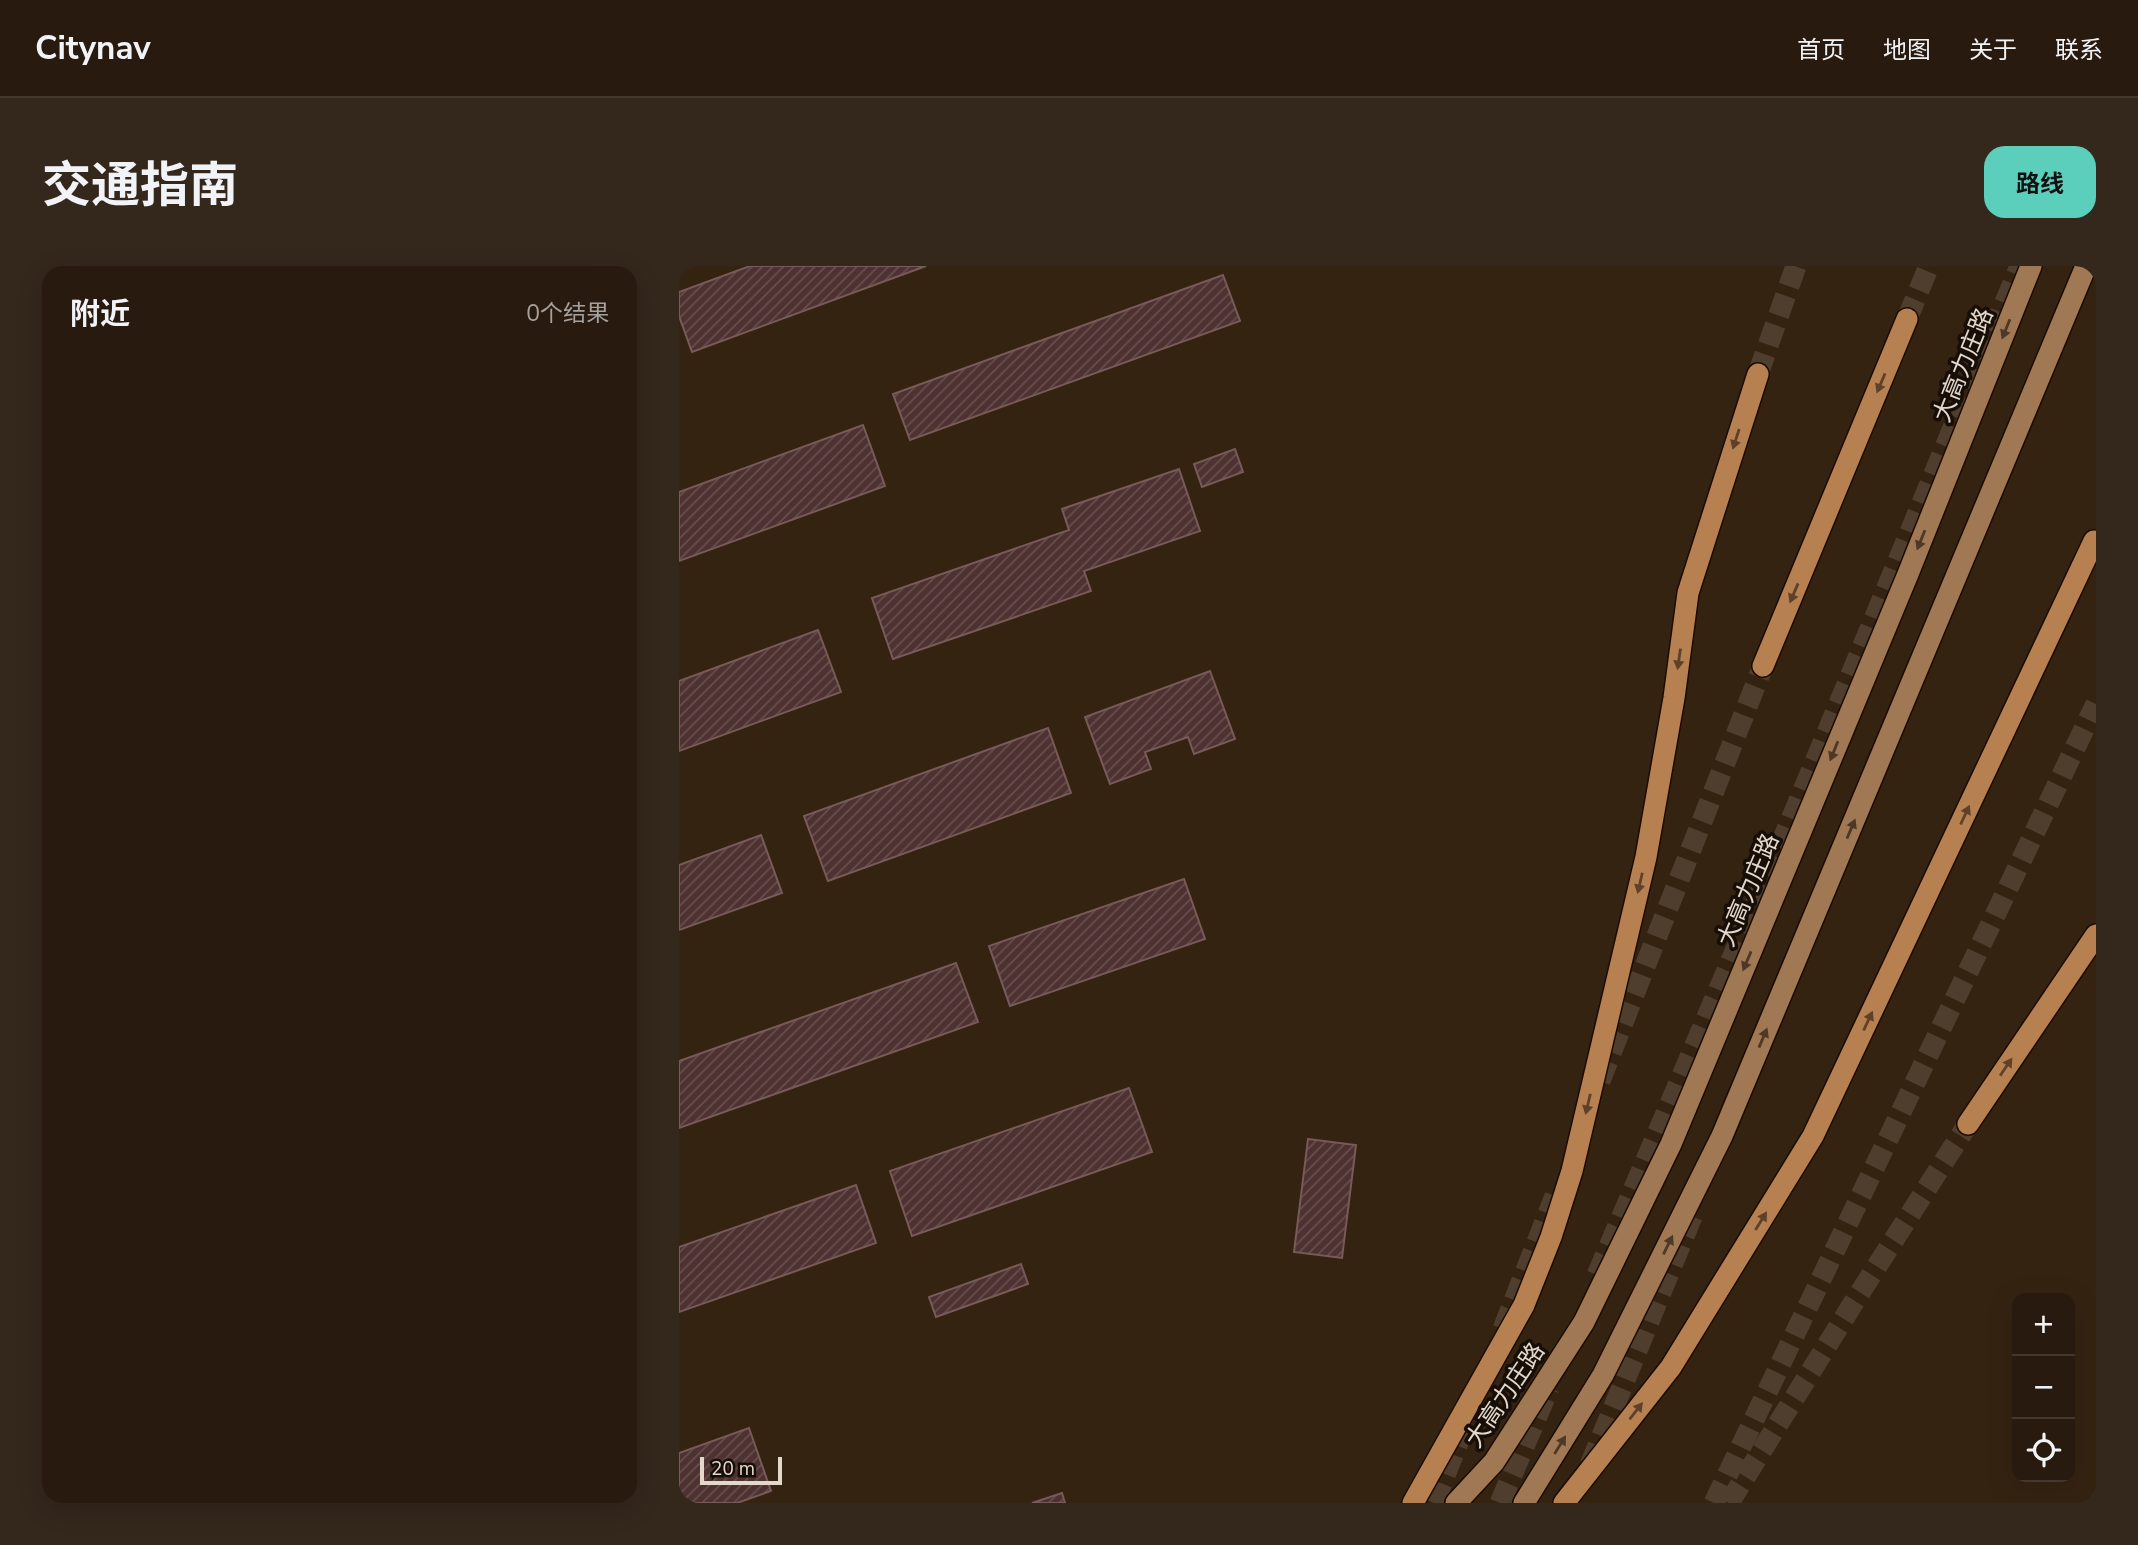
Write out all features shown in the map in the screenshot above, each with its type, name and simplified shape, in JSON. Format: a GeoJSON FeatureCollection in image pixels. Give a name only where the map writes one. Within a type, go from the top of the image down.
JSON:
{"type":"FeatureCollection","features":[{"type":"Feature","properties":{"kind":"highway"},"geometry":{"type":"LineString","coordinates":[[1763,666],[1907,320]]}},
{"type":"Feature","properties":{"kind":"highway"},"geometry":{"type":"LineString","coordinates":[[1413,1503],[1524,1305],[1551,1237],[1572,1171],[1646,857],[1674,698],[1688,593],[1758,374]]}},
{"type":"Feature","properties":{"kind":"highway"},"geometry":{"type":"LineString","coordinates":[[1564,1503],[1671,1367],[1813,1136],[2094,541]]}},
{"type":"Feature","properties":{"kind":"highway"},"geometry":{"type":"LineString","coordinates":[[1968,1124],[2096,935]]}},
{"type":"Feature","properties":{"kind":"main road","name":"大高力庄路"},"geometry":{"type":"LineString","coordinates":[[1456,1503],[1494,1462],[1584,1322],[1671,1144],[1908,574],[2031,266]]}},
{"type":"Feature","properties":{"kind":"main road"},"geometry":{"type":"LineString","coordinates":[[1524,1503],[1603,1375],[1722,1136],[2086,266]]}},
{"type":"Feature","properties":{"kind":"building"},"geometry":{"type":"Polygon","coordinates":[[[750,266],[926,266],[692,352],[679,316],[679,292],[750,266]]]}},
{"type":"Feature","properties":{"kind":"building"},"geometry":{"type":"Polygon","coordinates":[[[1223,275],[1240,321],[910,440],[893,394],[1223,275]]]}},
{"type":"Feature","properties":{"kind":"building"},"geometry":{"type":"Polygon","coordinates":[[[863,425],[885,486],[679,561],[679,492],[863,425]]]}},
{"type":"Feature","properties":{"kind":"building"},"geometry":{"type":"Polygon","coordinates":[[[1235,449],[1243,472],[1202,487],[1194,464],[1235,449]]]}},
{"type":"Feature","properties":{"kind":"building"},"geometry":{"type":"Polygon","coordinates":[[[1179,469],[1200,531],[1084,571],[1091,591],[893,659],[872,598],[1069,530],[1062,509],[1179,469]]]}},
{"type":"Feature","properties":{"kind":"building"},"geometry":{"type":"Polygon","coordinates":[[[818,630],[841,692],[679,751],[679,681],[818,630]]]}},
{"type":"Feature","properties":{"kind":"building"},"geometry":{"type":"Polygon","coordinates":[[[1210,671],[1235,739],[1194,754],[1188,737],[1145,752],[1151,769],[1110,784],[1085,717],[1210,671]]]}},
{"type":"Feature","properties":{"kind":"building"},"geometry":{"type":"Polygon","coordinates":[[[1048,728],[1071,793],[828,881],[804,816],[1048,728]]]}},
{"type":"Feature","properties":{"kind":"building"},"geometry":{"type":"Polygon","coordinates":[[[761,835],[782,893],[679,930],[679,865],[761,835]]]}},
{"type":"Feature","properties":{"kind":"building"},"geometry":{"type":"Polygon","coordinates":[[[1184,879],[1205,939],[1010,1006],[989,946],[1184,879]]]}},
{"type":"Feature","properties":{"kind":"building"},"geometry":{"type":"Polygon","coordinates":[[[956,963],[978,1022],[679,1128],[679,1061],[956,963]]]}},
{"type":"Feature","properties":{"kind":"building"},"geometry":{"type":"Polygon","coordinates":[[[1129,1088],[1152,1152],[912,1236],[890,1171],[1129,1088]]]}},
{"type":"Feature","properties":{"kind":"building"},"geometry":{"type":"Polygon","coordinates":[[[1308,1139],[1356,1145],[1342,1258],[1294,1252],[1308,1139]]]}},
{"type":"Feature","properties":{"kind":"building"},"geometry":{"type":"Polygon","coordinates":[[[856,1185],[876,1243],[679,1312],[679,1247],[856,1185]]]}},
{"type":"Feature","properties":{"kind":"building"},"geometry":{"type":"Polygon","coordinates":[[[1021,1264],[1028,1284],[936,1317],[929,1297],[1021,1264]]]}},
{"type":"Feature","properties":{"kind":"building"},"geometry":{"type":"Polygon","coordinates":[[[749,1428],[771,1491],[737,1503],[679,1503],[679,1453],[749,1428]]]}},
{"type":"Feature","properties":{"kind":"building"},"geometry":{"type":"Polygon","coordinates":[[[1062,1493],[1065,1503],[1032,1503],[1062,1493]]]}},
{"type":"Feature","properties":{"kind":"tunnel"},"geometry":{"type":"LineString","coordinates":[[1758,374],[1796,266]]}},
{"type":"Feature","properties":{"kind":"tunnel"},"geometry":{"type":"LineString","coordinates":[[1907,319],[1929,266]]}},
{"type":"Feature","properties":{"kind":"tunnel"},"geometry":{"type":"LineString","coordinates":[[1597,1275],[1788,827],[2020,266]]}},
{"type":"Feature","properties":{"kind":"tunnel"},"geometry":{"type":"LineString","coordinates":[[1600,1081],[1763,666]]}},
{"type":"Feature","properties":{"kind":"tunnel"},"geometry":{"type":"LineString","coordinates":[[1714,1503],[2096,704]]}},
{"type":"Feature","properties":{"kind":"tunnel"},"geometry":{"type":"LineString","coordinates":[[1729,1503],[1968,1124]]}},
{"type":"Feature","properties":{"kind":"tunnel"},"geometry":{"type":"LineString","coordinates":[[1503,1329],[1555,1196]]}},
{"type":"Feature","properties":{"kind":"tunnel"},"geometry":{"type":"LineString","coordinates":[[1590,1465],[1696,1207]]}},
{"type":"Feature","properties":{"kind":"tunnel"},"geometry":{"type":"LineString","coordinates":[[1500,1503],[1549,1388]]}},
{"type":"Feature","properties":{"kind":"tunnel"},"geometry":{"type":"LineString","coordinates":[[1434,1503],[1467,1420]]}}]}
